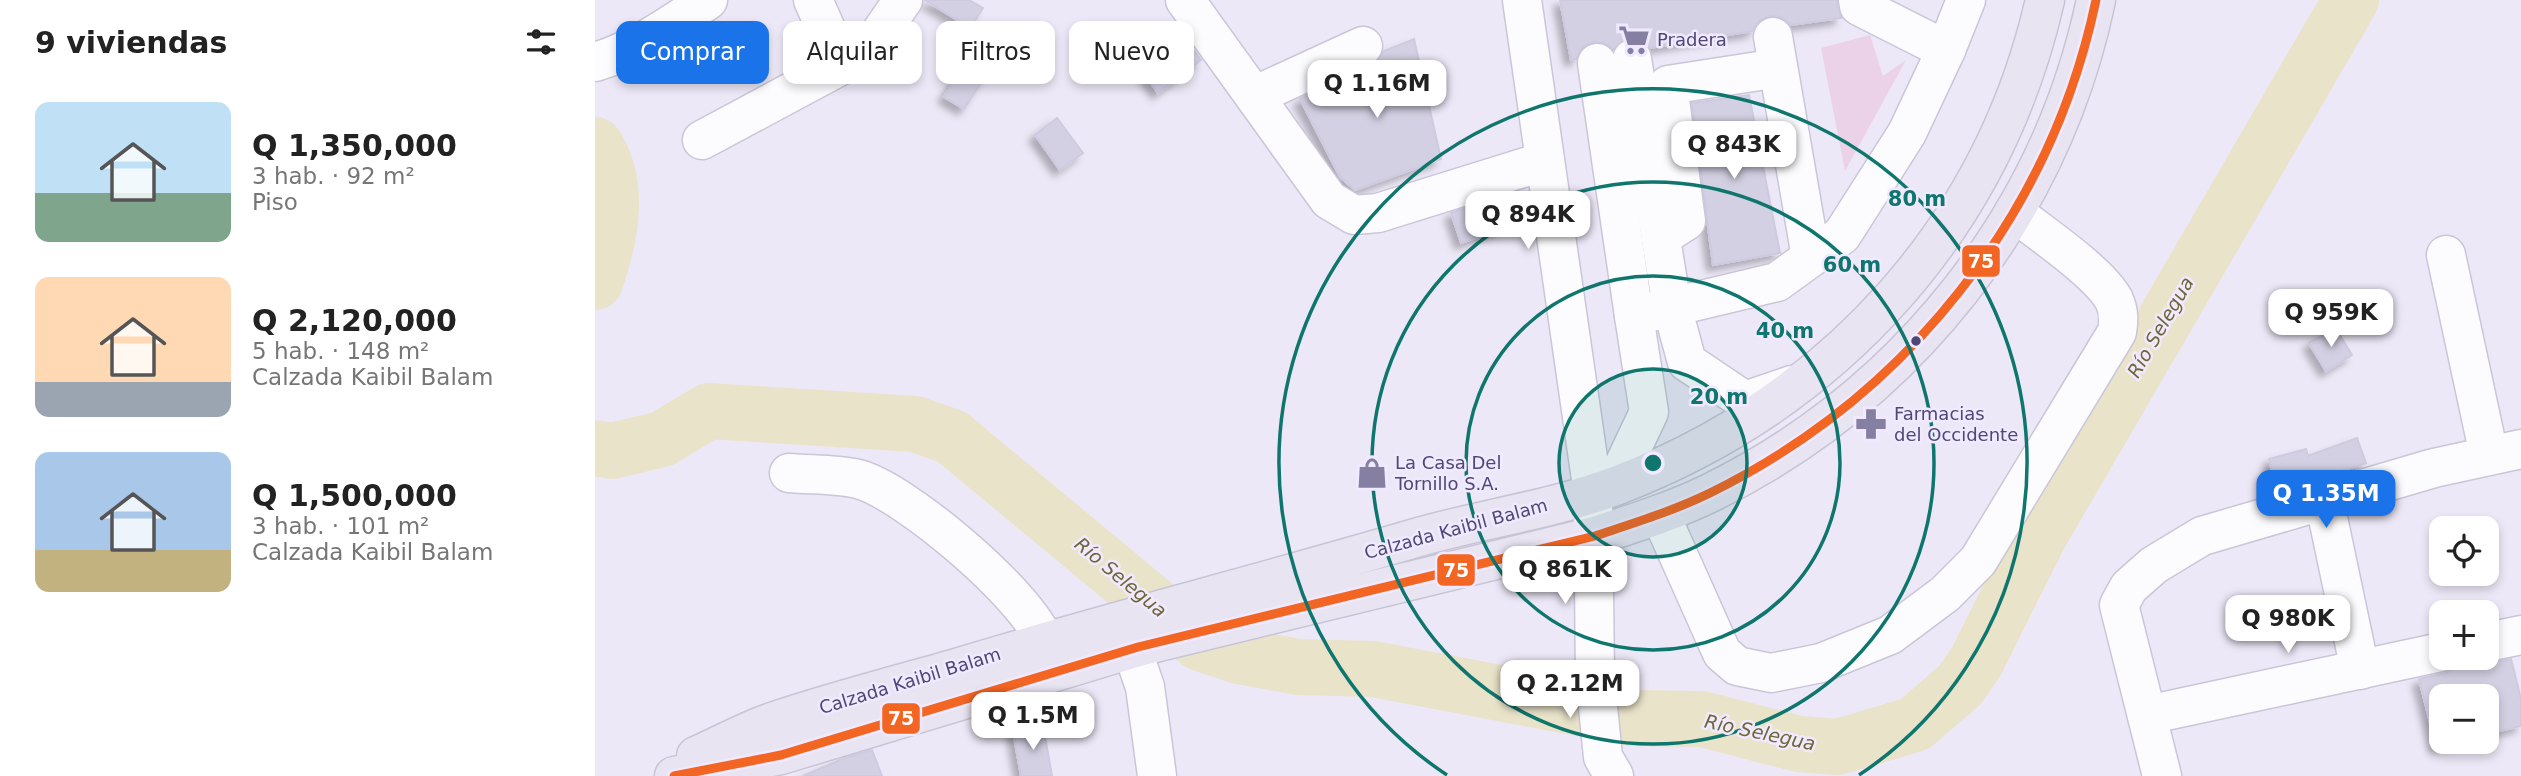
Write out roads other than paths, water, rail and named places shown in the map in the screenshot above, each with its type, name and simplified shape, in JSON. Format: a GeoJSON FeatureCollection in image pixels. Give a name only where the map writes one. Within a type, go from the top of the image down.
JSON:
{"type":"FeatureCollection","features":[{"type":"Feature","properties":{"kind":"main road","name":"Calzada Kaibil Balam"},"geometry":{"type":"LineString","coordinates":[[652,776],[769,723],[1044,641],[1604,490],[1700,449],[1766,410],[1830,361],[1889,304],[1958,214],[1981,173],[2014,102],[2045,0]]}},
{"type":"Feature","properties":{"kind":"main road","name":"Calzada Kaibil Balam"},"geometry":{"type":"LineString","coordinates":[[674,776],[781,755],[1135,648],[1595,536],[1660,514],[1709,493],[1775,458],[1863,394],[1944,312],[1993,247],[2046,153],[2071,93],[2096,0]]}},
{"type":"Feature","properties":{"kind":"street"},"geometry":{"type":"LineString","coordinates":[[595,62],[620,53],[664,29],[708,0]]}},
{"type":"Feature","properties":{"kind":"street"},"geometry":{"type":"LineString","coordinates":[[813,0],[822,21]]}},
{"type":"Feature","properties":{"kind":"street"},"geometry":{"type":"LineString","coordinates":[[889,21],[904,0]]}},
{"type":"Feature","properties":{"kind":"street"},"geometry":{"type":"LineString","coordinates":[[1185,0],[1256,95],[1329,200],[1354,215],[1378,212],[1545,161]]}},
{"type":"Feature","properties":{"kind":"street"},"geometry":{"type":"LineString","coordinates":[[1522,0],[1545,161],[1604,490]]}},
{"type":"Feature","properties":{"kind":"street"},"geometry":{"type":"LineString","coordinates":[[1858,0],[1859,6],[1946,50]]}},
{"type":"Feature","properties":{"kind":"street"},"geometry":{"type":"LineString","coordinates":[[1634,316],[1777,282],[1842,235],[1907,133],[1966,0]]}},
{"type":"Feature","properties":{"kind":"street"},"geometry":{"type":"LineString","coordinates":[[1256,95],[1363,46]]}},
{"type":"Feature","properties":{"kind":"street"},"geometry":{"type":"LineString","coordinates":[[1661,237],[1686,221],[1668,85],[1775,52],[1811,257]]}},
{"type":"Feature","properties":{"kind":"street"},"geometry":{"type":"LineString","coordinates":[[1609,766],[1595,677],[1595,536],[1604,490],[1649,412],[1634,316],[1614,61],[1661,237],[1672,307],[1687,362],[1745,401],[1803,381]]}},
{"type":"Feature","properties":{"kind":"street"},"geometry":{"type":"LineString","coordinates":[[702,140],[807,84]]}},
{"type":"Feature","properties":{"kind":"street"},"geometry":{"type":"LineString","coordinates":[[1660,514],[1722,653],[1737,666],[1771,673],[1821,663],[1890,635],[1945,594],[1978,561],[2117,332],[2119,316],[2113,299],[2098,279],[2014,212]]}},
{"type":"Feature","properties":{"kind":"street"},"geometry":{"type":"LineString","coordinates":[[2162,776],[2119,605],[2129,587],[2154,565],[2202,536],[2324,499],[2505,452],[2446,256]]}},
{"type":"Feature","properties":{"kind":"street"},"geometry":{"type":"LineString","coordinates":[[789,473],[858,479],[895,495],[982,566],[1038,624],[1044,641]]}},
{"type":"Feature","properties":{"kind":"street"},"geometry":{"type":"LineString","coordinates":[[2324,499],[2360,670]]}},
{"type":"Feature","properties":{"kind":"street"},"geometry":{"type":"LineString","coordinates":[[2499,640],[2521,635]]}},
{"type":"Feature","properties":{"kind":"street"},"geometry":{"type":"LineString","coordinates":[[1135,648],[1145,687],[1157,776]]}},
{"type":"Feature","properties":{"kind":"street"},"geometry":{"type":"LineString","coordinates":[[2147,715],[2429,655]]}},
{"type":"Feature","properties":{"kind":"waterway","name":"Río Selegua"},"geometry":{"type":"LineString","coordinates":[[595,448],[612,451],[662,439],[709,411],[915,424],[952,437],[1200,643],[1239,656],[1298,667],[1373,669],[1632,718],[1702,719],[1799,744],[1838,747],[1915,724],[1960,685],[1976,662],[2039,536],[2351,0]]}},
{"type":"Feature","properties":{"kind":"waterway","name":"Río Selegua"},"geometry":{"type":"LineString","coordinates":[[595,145],[603,161],[611,195],[609,231],[595,282]]}},
{"type":"Feature","properties":{"kind":"place","name":"Pradera"},"geometry":{"type":"Point","coordinates":[1634,40]}},
{"type":"Feature","properties":{"kind":"place","name":"Farmacias del Occidente"},"geometry":{"type":"Point","coordinates":[1871,424]}},
{"type":"Feature","properties":{"kind":"place","name":"La Casa Del Tornillo S.A."},"geometry":{"type":"Point","coordinates":[1372,473]}}]}
